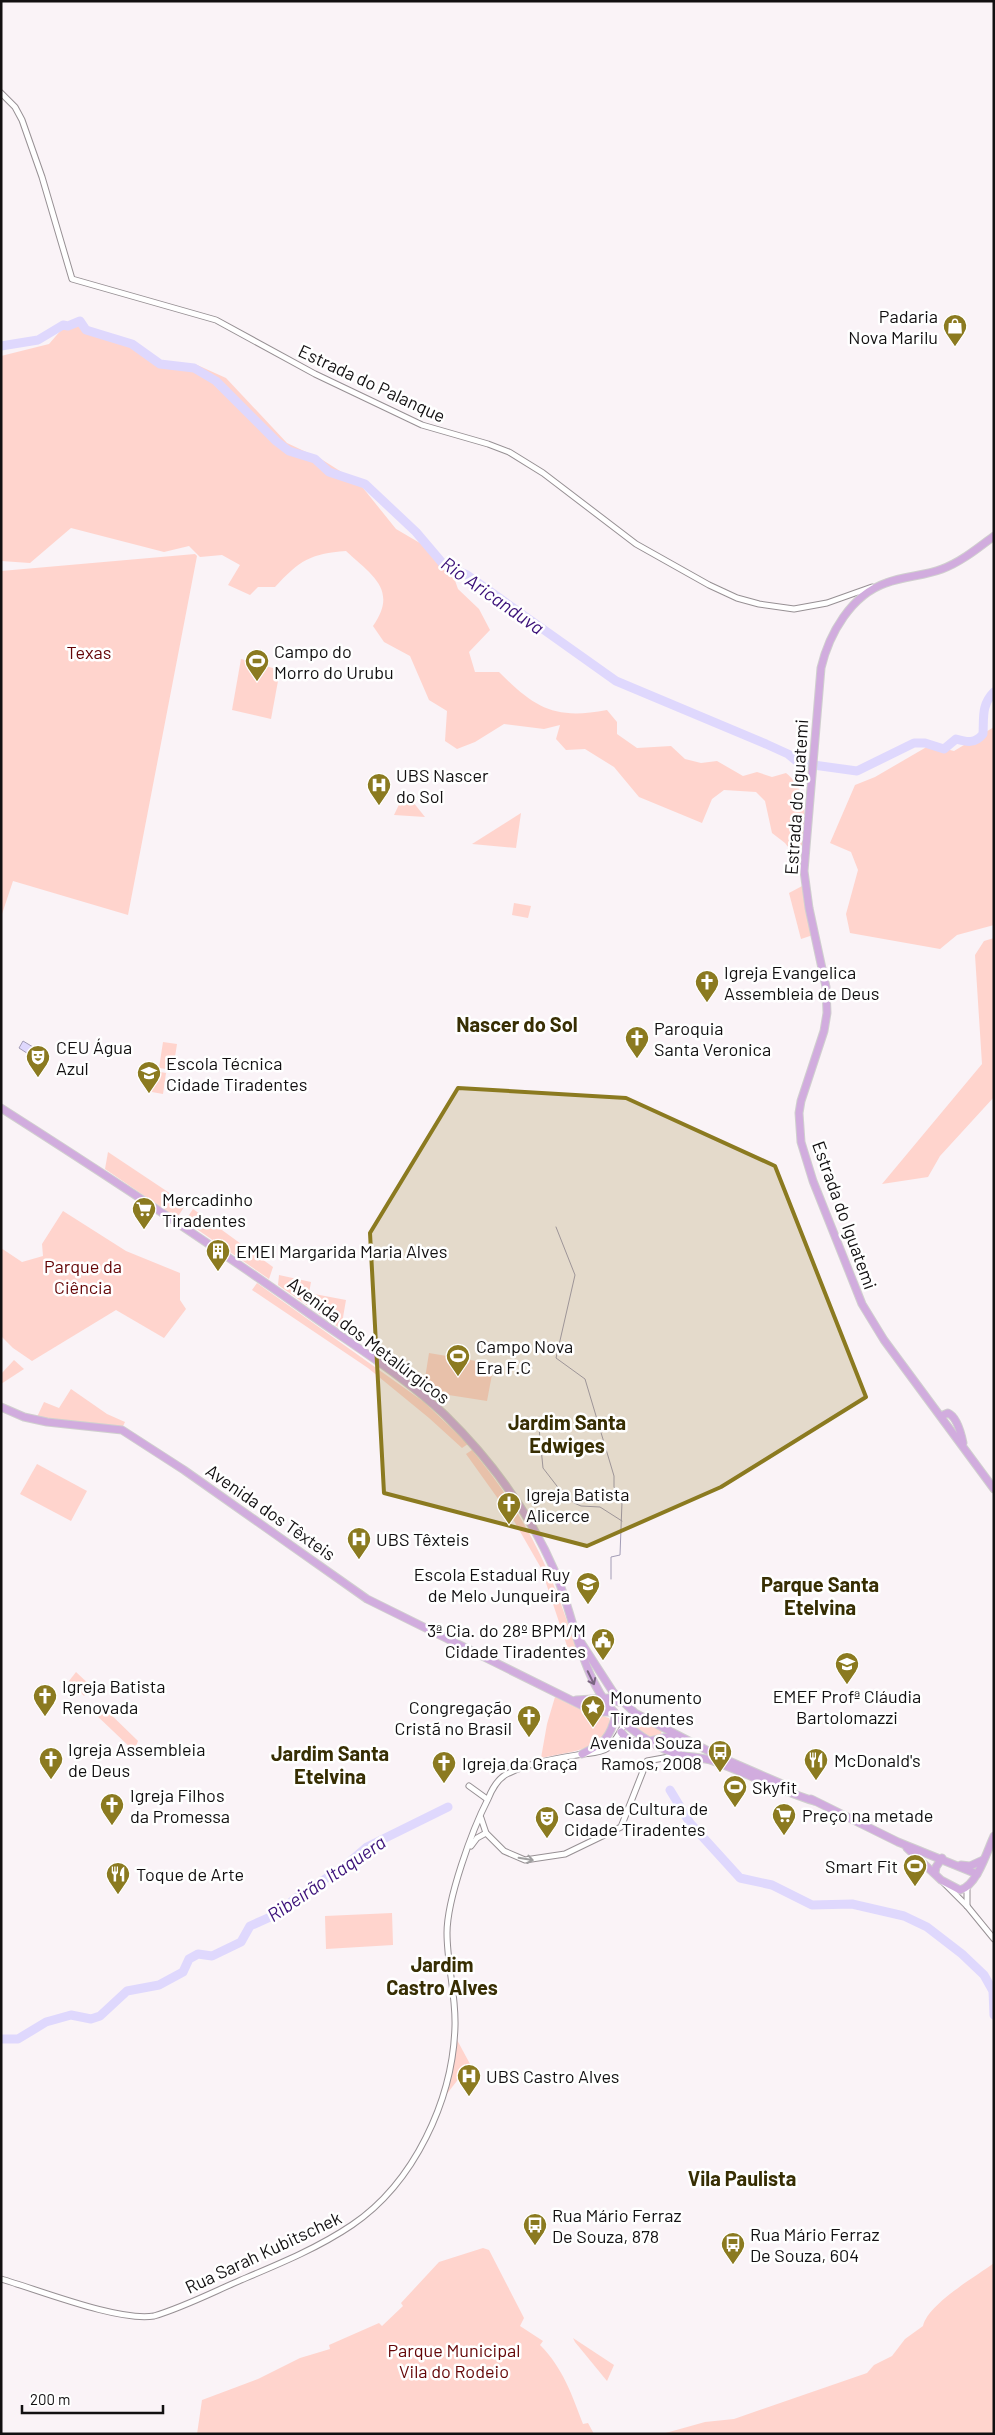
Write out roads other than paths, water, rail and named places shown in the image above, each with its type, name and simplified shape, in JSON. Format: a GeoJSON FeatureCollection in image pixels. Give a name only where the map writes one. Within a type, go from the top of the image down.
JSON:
{"type":"FeatureCollection","features":[{"type":"Feature","properties":{"kind":"main road","name":"Estrada do Iguatemi"},"geometry":{"type":"LineString","coordinates":[[994,536],[958,561],[942,569],[884,583],[854,605],[838,624],[827,644],[821,668],[805,851],[805,883],[826,987],[827,1013],[824,1030],[801,1101],[799,1114],[801,1142],[813,1181],[862,1304],[883,1339],[994,1489]]}},
{"type":"Feature","properties":{"kind":"main road","name":"Avenida dos Metalúrgicos"},"geometry":{"type":"LineString","coordinates":[[1,1108],[169,1217],[418,1392],[444,1414],[509,1488],[526,1514],[556,1575],[575,1631],[581,1656],[603,1698],[625,1724],[651,1742],[680,1755],[709,1760],[814,1801]]}},
{"type":"Feature","properties":{"kind":"main road","name":"Avenida dos Têxteis"},"geometry":{"type":"LineString","coordinates":[[1,1407],[24,1417],[47,1422],[122,1430],[190,1474],[367,1598],[568,1699],[595,1711],[615,1713]]}},
{"type":"Feature","properties":{"kind":"main road","name":"Avenida dos Metalúrgicos"},"geometry":{"type":"LineString","coordinates":[[575,1631],[588,1656],[623,1704],[643,1718],[814,1801]]}},
{"type":"Feature","properties":{"kind":"main road","name":"Avenida dos Têxteis"},"geometry":{"type":"LineString","coordinates":[[568,1699],[583,1701],[603,1698]]}},
{"type":"Feature","properties":{"kind":"main road"},"geometry":{"type":"LineString","coordinates":[[603,1698],[614,1699],[623,1704]]}},
{"type":"Feature","properties":{"kind":"main road"},"geometry":{"type":"LineString","coordinates":[[582,1754],[598,1746],[608,1737],[615,1713]]}},
{"type":"Feature","properties":{"kind":"main road"},"geometry":{"type":"LineString","coordinates":[[625,1724],[643,1718]]}},
{"type":"Feature","properties":{"kind":"main road"},"geometry":{"type":"LineString","coordinates":[[621,1732],[626,1740],[631,1742],[651,1742],[668,1736],[680,1736],[684,1744],[680,1755]]}},
{"type":"Feature","properties":{"kind":"main road"},"geometry":{"type":"LineString","coordinates":[[814,1801],[898,1842],[942,1858],[977,1874]]}},
{"type":"Feature","properties":{"kind":"main road"},"geometry":{"type":"LineString","coordinates":[[898,1842],[941,1880],[960,1890],[967,1887],[977,1874],[994,1836]]}},
{"type":"Feature","properties":{"kind":"main road"},"geometry":{"type":"LineString","coordinates":[[935,1873],[936,1867],[942,1858]]}},
{"type":"Feature","properties":{"kind":"main road"},"geometry":{"type":"LineString","coordinates":[[955,1865],[970,1866],[983,1860]]}},
{"type":"Feature","properties":{"kind":"street","name":"Estrada do Palanque"},"geometry":{"type":"LineString","coordinates":[[1,93],[15,107],[22,120],[42,177],[72,279],[216,320],[315,374],[422,425],[509,452],[543,473],[636,544],[722,591],[759,604],[794,609],[822,604],[884,583]]}},
{"type":"Feature","properties":{"kind":"street"},"geometry":{"type":"LineString","coordinates":[[582,1754],[604,1750],[613,1743],[625,1724]]}},
{"type":"Feature","properties":{"kind":"street","name":"Rua Sarah Kubitschek"},"geometry":{"type":"LineString","coordinates":[[1,2279],[106,2311],[138,2318],[162,2313],[262,2271],[327,2240],[367,2213],[404,2173],[421,2145],[436,2114],[448,2070],[455,2025],[447,1934],[448,1914],[487,1800],[498,1782],[508,1773],[582,1754]]}},
{"type":"Feature","properties":{"kind":"street"},"geometry":{"type":"LineString","coordinates":[[481,1817],[486,1833],[509,1854],[525,1860],[565,1854],[621,1827],[647,1761],[680,1755]]}},
{"type":"Feature","properties":{"kind":"street"},"geometry":{"type":"LineString","coordinates":[[470,1786],[487,1800]]}},
{"type":"Feature","properties":{"kind":"street","name":"Rua Sarah Kubitschek"},"geometry":{"type":"LineString","coordinates":[[468,1852],[477,1838],[486,1833]]}},
{"type":"Feature","properties":{"kind":"street"},"geometry":{"type":"LineString","coordinates":[[941,1880],[967,1906],[994,1939]]}},
{"type":"Feature","properties":{"kind":"street"},"geometry":{"type":"LineString","coordinates":[[967,1887],[967,1906]]}},
{"type":"Feature","properties":{"kind":"waterway","name":"Rio Aricanduva"},"geometry":{"type":"LineString","coordinates":[[1,346],[38,340],[63,325],[68,326],[80,321],[86,330],[132,344],[160,364],[194,368],[216,381],[276,441],[289,451],[315,459],[329,472],[365,484],[416,532],[444,565],[467,575],[616,681],[766,744],[788,754],[799,763],[857,771],[914,743],[925,743],[944,749],[956,739],[974,741],[983,734],[985,707],[994,692]]}},
{"type":"Feature","properties":{"kind":"waterway"},"geometry":{"type":"LineString","coordinates":[[556,1227],[575,1275],[556,1358],[585,1379],[614,1476],[614,1487],[622,1502],[620,1555],[611,1557],[611,1579]]}},
{"type":"Feature","properties":{"kind":"waterway"},"geometry":{"type":"LineString","coordinates":[[539,1428],[543,1468],[560,1490],[574,1503],[581,1506],[600,1507],[622,1521]]}},
{"type":"Feature","properties":{"kind":"waterway","name":"Ribeirão Itaquera"},"geometry":{"type":"LineString","coordinates":[[670,1790],[690,1823],[740,1878],[772,1885],[812,1905],[852,1904],[904,1916],[927,1927],[962,1954],[984,1975],[993,1991],[994,2015]]}},
{"type":"Feature","properties":{"kind":"waterway","name":"Ribeirão Itaquera"},"geometry":{"type":"LineString","coordinates":[[1,2039],[18,2039],[46,2022],[71,2015],[91,2019],[100,2016],[127,1991],[159,1985],[183,1972],[189,1959],[198,1954],[212,1956],[241,1942],[250,1926],[277,1914],[296,1898],[345,1866],[367,1847],[448,1807]]}},
{"type":"Feature","properties":{"kind":"place","name":"Padaria Nova Marilu"},"geometry":{"type":"Point","coordinates":[955,347]}},
{"type":"Feature","properties":{"kind":"place","name":"Campo do Morro do Urubu"},"geometry":{"type":"Point","coordinates":[257,682]}},
{"type":"Feature","properties":{"kind":"place","name":"UBS Nascer do Sol"},"geometry":{"type":"Point","coordinates":[379,806]}},
{"type":"Feature","properties":{"kind":"place","name":"Igreja Evangelica Assembleia de Deus"},"geometry":{"type":"Point","coordinates":[707,1003]}},
{"type":"Feature","properties":{"kind":"place","name":"Paroquia Santa Veronica"},"geometry":{"type":"Point","coordinates":[637,1059]}},
{"type":"Feature","properties":{"kind":"place","name":"CEU Água Azul"},"geometry":{"type":"Point","coordinates":[38,1078]}},
{"type":"Feature","properties":{"kind":"place","name":"Escola Técnica Cidade Tiradentes"},"geometry":{"type":"Point","coordinates":[149,1094]}},
{"type":"Feature","properties":{"kind":"place","name":"Mercadinho Tiradentes"},"geometry":{"type":"Point","coordinates":[144,1230]}},
{"type":"Feature","properties":{"kind":"place","name":"EMEI Margarida Maria Alves"},"geometry":{"type":"Point","coordinates":[218,1272]}},
{"type":"Feature","properties":{"kind":"place","name":"Campo Nova Era F.C"},"geometry":{"type":"Point","coordinates":[458,1377]}},
{"type":"Feature","properties":{"kind":"place","name":"Igreja Batista Alicerce"},"geometry":{"type":"Point","coordinates":[509,1525]}},
{"type":"Feature","properties":{"kind":"place","name":"UBS Têxteis"},"geometry":{"type":"Point","coordinates":[359,1560]}},
{"type":"Feature","properties":{"kind":"place","name":"Escola Estadual Ruy de Melo Junqueira"},"geometry":{"type":"Point","coordinates":[588,1605]}},
{"type":"Feature","properties":{"kind":"place","name":"3ª Cia. do 28º BPM/M Cidade Tiradentes"},"geometry":{"type":"Point","coordinates":[603,1661]}},
{"type":"Feature","properties":{"kind":"place","name":"EMEF Profª Cláudia Bartolomazzi"},"geometry":{"type":"Point","coordinates":[847,1685]}},
{"type":"Feature","properties":{"kind":"place","name":"Igreja Batista Renovada"},"geometry":{"type":"Point","coordinates":[45,1717]}},
{"type":"Feature","properties":{"kind":"place","name":"Monumento Tiradentes"},"geometry":{"type":"Point","coordinates":[593,1728]}},
{"type":"Feature","properties":{"kind":"place","name":"Congregação Cristã no Brasil"},"geometry":{"type":"Point","coordinates":[529,1738]}},
{"type":"Feature","properties":{"kind":"place","name":"Avenida Souza Ramos, 2008"},"geometry":{"type":"Point","coordinates":[720,1773]}},
{"type":"Feature","properties":{"kind":"place","name":"Igreja Assembleia de Deus"},"geometry":{"type":"Point","coordinates":[51,1780]}},
{"type":"Feature","properties":{"kind":"place","name":"McDonald's"},"geometry":{"type":"Point","coordinates":[816,1781]}},
{"type":"Feature","properties":{"kind":"place","name":"Igreja da Graça"},"geometry":{"type":"Point","coordinates":[444,1784]}},
{"type":"Feature","properties":{"kind":"place","name":"Skyfit"},"geometry":{"type":"Point","coordinates":[735,1808]}},
{"type":"Feature","properties":{"kind":"place","name":"Igreja Filhos da Promessa"},"geometry":{"type":"Point","coordinates":[112,1826]}},
{"type":"Feature","properties":{"kind":"place","name":"Preço na metade"},"geometry":{"type":"Point","coordinates":[784,1836]}},
{"type":"Feature","properties":{"kind":"place","name":"Casa de Cultura de Cidade Tiradentes"},"geometry":{"type":"Point","coordinates":[547,1839]}},
{"type":"Feature","properties":{"kind":"place","name":"Smart Fit"},"geometry":{"type":"Point","coordinates":[915,1887]}},
{"type":"Feature","properties":{"kind":"place","name":"Toque de Arte"},"geometry":{"type":"Point","coordinates":[118,1895]}},
{"type":"Feature","properties":{"kind":"place","name":"UBS Castro Alves"},"geometry":{"type":"Point","coordinates":[469,2097]}},
{"type":"Feature","properties":{"kind":"place","name":"Rua Mário Ferraz De Souza, 878"},"geometry":{"type":"Point","coordinates":[535,2246]}},
{"type":"Feature","properties":{"kind":"place","name":"Rua Mário Ferraz De Souza, 604"},"geometry":{"type":"Point","coordinates":[733,2265]}},
{"type":"Feature","properties":{"kind":"district","name":"Nascer do Sol"},"geometry":{"type":"Point","coordinates":[517,1024]}},
{"type":"Feature","properties":{"kind":"district","name":"Jardim Santa Edwiges"},"geometry":{"type":"Point","coordinates":[567,1434]}},
{"type":"Feature","properties":{"kind":"district","name":"Parque Santa Etelvina"},"geometry":{"type":"Point","coordinates":[820,1596]}},
{"type":"Feature","properties":{"kind":"district","name":"Jardim Santa Etelvina"},"geometry":{"type":"Point","coordinates":[330,1764]}},
{"type":"Feature","properties":{"kind":"district","name":"Jardim Castro Alves"},"geometry":{"type":"Point","coordinates":[442,1976]}},
{"type":"Feature","properties":{"kind":"district","name":"Vila Paulista"},"geometry":{"type":"Point","coordinates":[742,2178]}},
{"type":"Feature","properties":{"kind":"park label","name":"Texas"},"geometry":{"type":"Point","coordinates":[89,652]}},
{"type":"Feature","properties":{"kind":"park label","name":"Parque da Ciência"},"geometry":{"type":"Point","coordinates":[83,1276]}},
{"type":"Feature","properties":{"kind":"park label","name":"Parque Municipal Vila do Rodeio"},"geometry":{"type":"Point","coordinates":[454,2360]}}]}
